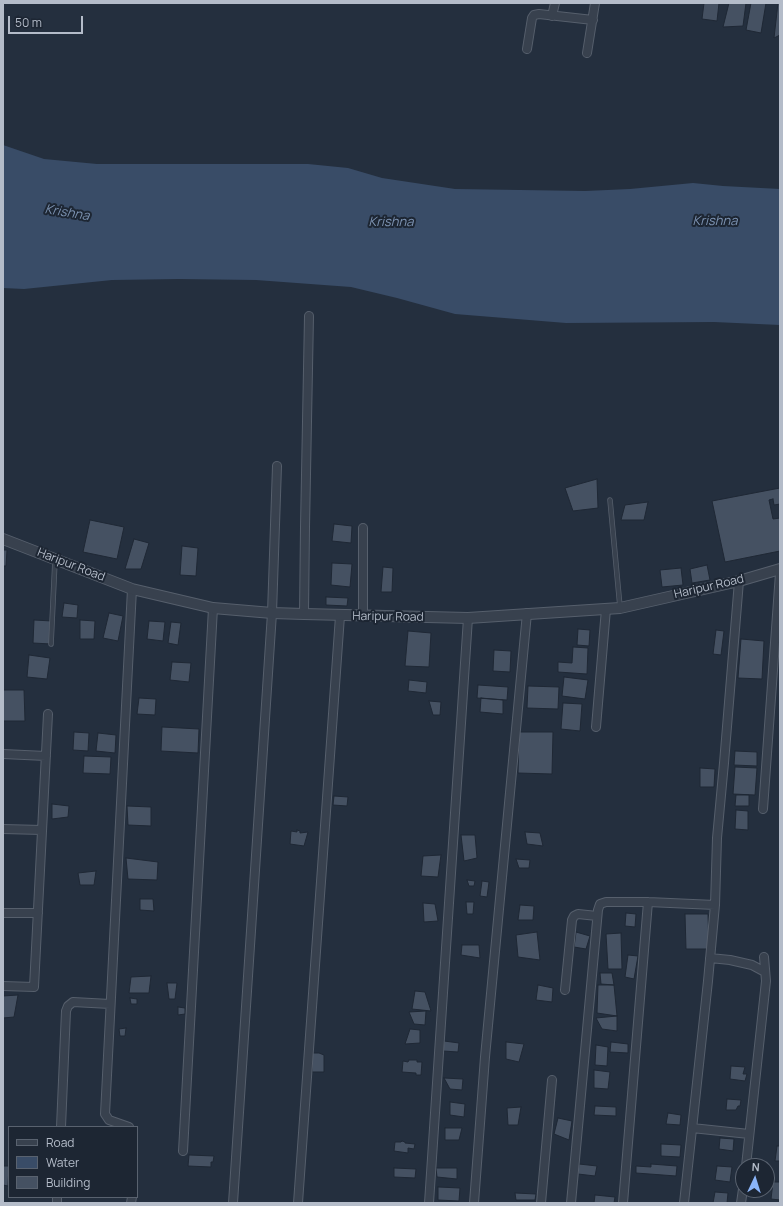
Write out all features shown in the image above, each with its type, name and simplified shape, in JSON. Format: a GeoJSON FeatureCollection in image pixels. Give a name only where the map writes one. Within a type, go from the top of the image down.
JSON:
{"type":"FeatureCollection","features":[{"type":"Feature","properties":{"kind":"street"},"geometry":{"type":"LineString","coordinates":[[552,16],[555,3]]}},
{"type":"Feature","properties":{"kind":"street"},"geometry":{"type":"LineString","coordinates":[[587,53],[596,3]]}},
{"type":"Feature","properties":{"kind":"street"},"geometry":{"type":"LineString","coordinates":[[527,49],[532,18],[534,15],[539,14],[593,20]]}},
{"type":"Feature","properties":{"kind":"street"},"geometry":{"type":"LineString","coordinates":[[304,614],[308,316]]}},
{"type":"Feature","properties":{"kind":"street"},"geometry":{"type":"LineString","coordinates":[[233,1203],[272,613],[277,466]]}},
{"type":"Feature","properties":{"kind":"street"},"geometry":{"type":"LineString","coordinates":[[363,528],[363,616]]}},
{"type":"Feature","properties":{"kind":"street","name":"Haripur Road"},"geometry":{"type":"LineString","coordinates":[[3,539],[132,589],[213,608],[272,613],[340,616],[468,618],[620,608],[739,581],[780,569]]}},
{"type":"Feature","properties":{"kind":"street"},"geometry":{"type":"LineString","coordinates":[[763,809],[780,573]]}},
{"type":"Feature","properties":{"kind":"street"},"geometry":{"type":"LineString","coordinates":[[684,1203],[715,905],[716,838],[724,763],[739,581]]}},
{"type":"Feature","properties":{"kind":"street"},"geometry":{"type":"LineString","coordinates":[[126,1126],[108,1120],[105,1114],[132,589]]}},
{"type":"Feature","properties":{"kind":"street"},"geometry":{"type":"LineString","coordinates":[[183,1151],[213,608]]}},
{"type":"Feature","properties":{"kind":"street"},"geometry":{"type":"LineString","coordinates":[[596,727],[606,609]]}},
{"type":"Feature","properties":{"kind":"street"},"geometry":{"type":"LineString","coordinates":[[474,1203],[485,1057],[527,613]]}},
{"type":"Feature","properties":{"kind":"street"},"geometry":{"type":"LineString","coordinates":[[298,1203],[340,616]]}},
{"type":"Feature","properties":{"kind":"street"},"geometry":{"type":"LineString","coordinates":[[429,1203],[468,618]]}},
{"type":"Feature","properties":{"kind":"street"},"geometry":{"type":"LineString","coordinates":[[3,986],[34,987],[48,714]]}},
{"type":"Feature","properties":{"kind":"street"},"geometry":{"type":"LineString","coordinates":[[3,754],[46,756]]}},
{"type":"Feature","properties":{"kind":"street"},"geometry":{"type":"LineString","coordinates":[[3,829],[42,830]]}},
{"type":"Feature","properties":{"kind":"street"},"geometry":{"type":"LineString","coordinates":[[571,1203],[600,904],[606,902],[648,902],[715,905]]}},
{"type":"Feature","properties":{"kind":"street"},"geometry":{"type":"LineString","coordinates":[[623,1203],[648,902]]}},
{"type":"Feature","properties":{"kind":"street"},"geometry":{"type":"LineString","coordinates":[[3,913],[38,913]]}},
{"type":"Feature","properties":{"kind":"street"},"geometry":{"type":"LineString","coordinates":[[565,990],[572,920],[578,914],[598,916]]}},
{"type":"Feature","properties":{"kind":"street"},"geometry":{"type":"LineString","coordinates":[[747,1158],[766,981],[764,957]]}},
{"type":"Feature","properties":{"kind":"street"},"geometry":{"type":"LineString","coordinates":[[710,958],[730,960],[752,965],[765,972]]}},
{"type":"Feature","properties":{"kind":"street"},"geometry":{"type":"LineString","coordinates":[[61,1126],[66,1011],[68,1006],[73,1002],[110,1004]]}},
{"type":"Feature","properties":{"kind":"street"},"geometry":{"type":"LineString","coordinates":[[541,1203],[552,1080]]}},
{"type":"Feature","properties":{"kind":"street"},"geometry":{"type":"LineString","coordinates":[[692,1128],[749,1134]]}},
{"type":"Feature","properties":{"kind":"lane"},"geometry":{"type":"LineString","coordinates":[[610,500],[620,608]]}},
{"type":"Feature","properties":{"kind":"lane"},"geometry":{"type":"LineString","coordinates":[[51,644],[55,559]]}},
{"type":"Feature","properties":{"kind":"water","name":"Krishna"},"geometry":{"type":"Polygon","coordinates":[[[3,145],[44,159],[97,164],[308,164],[348,168],[382,178],[455,189],[585,191],[630,189],[693,183],[780,189],[780,325],[714,322],[566,323],[455,314],[351,287],[256,280],[112,280],[24,289],[3,288],[3,145]]]}},
{"type":"Feature","properties":{"kind":"building"},"geometry":{"type":"Polygon","coordinates":[[[704,3],[719,3],[717,21],[702,19],[704,3]]]}},
{"type":"Feature","properties":{"kind":"building"},"geometry":{"type":"Polygon","coordinates":[[[729,3],[746,3],[743,26],[723,27],[729,3]]]}},
{"type":"Feature","properties":{"kind":"building"},"geometry":{"type":"Polygon","coordinates":[[[751,3],[766,3],[761,33],[746,30],[751,3]]]}},
{"type":"Feature","properties":{"kind":"building"},"geometry":{"type":"Polygon","coordinates":[[[778,3],[780,3],[780,35],[774,38],[778,3]]]}},
{"type":"Feature","properties":{"kind":"building"},"geometry":{"type":"Polygon","coordinates":[[[597,479],[598,508],[573,511],[565,488],[597,479]]]}},
{"type":"Feature","properties":{"kind":"building"},"geometry":{"type":"Polygon","coordinates":[[[780,488],[780,551],[725,562],[712,501],[780,488]]]}},
{"type":"Feature","properties":{"kind":"building"},"geometry":{"type":"Polygon","coordinates":[[[773,499],[774,505],[780,504],[780,518],[773,519],[769,500],[773,499]]]}},
{"type":"Feature","properties":{"kind":"building"},"geometry":{"type":"Polygon","coordinates":[[[648,502],[644,520],[621,520],[625,505],[648,502]]]}},
{"type":"Feature","properties":{"kind":"building"},"geometry":{"type":"Polygon","coordinates":[[[90,520],[124,527],[117,559],[83,552],[90,520]]]}},
{"type":"Feature","properties":{"kind":"building"},"geometry":{"type":"Polygon","coordinates":[[[334,524],[352,526],[351,543],[332,541],[334,524]]]}},
{"type":"Feature","properties":{"kind":"building"},"geometry":{"type":"Polygon","coordinates":[[[134,539],[149,543],[141,569],[125,569],[134,539]]]}},
{"type":"Feature","properties":{"kind":"building"},"geometry":{"type":"Polygon","coordinates":[[[182,546],[198,548],[196,576],[180,575],[182,546]]]}},
{"type":"Feature","properties":{"kind":"building"},"geometry":{"type":"Polygon","coordinates":[[[3,550],[7,550],[6,566],[3,566],[3,550]]]}},
{"type":"Feature","properties":{"kind":"building"},"geometry":{"type":"Polygon","coordinates":[[[332,563],[352,564],[350,587],[331,585],[332,563]]]}},
{"type":"Feature","properties":{"kind":"building"},"geometry":{"type":"Polygon","coordinates":[[[707,565],[710,580],[692,583],[690,569],[707,565]]]}},
{"type":"Feature","properties":{"kind":"building"},"geometry":{"type":"Polygon","coordinates":[[[383,567],[393,568],[392,592],[381,592],[383,567]]]}},
{"type":"Feature","properties":{"kind":"building"},"geometry":{"type":"Polygon","coordinates":[[[681,568],[683,585],[662,587],[660,570],[681,568]]]}},
{"type":"Feature","properties":{"kind":"building"},"geometry":{"type":"Polygon","coordinates":[[[326,597],[348,598],[347,606],[326,605],[326,597]]]}},
{"type":"Feature","properties":{"kind":"building"},"geometry":{"type":"Polygon","coordinates":[[[64,603],[78,605],[77,618],[62,617],[64,603]]]}},
{"type":"Feature","properties":{"kind":"building"},"geometry":{"type":"Polygon","coordinates":[[[109,613],[123,616],[118,641],[103,638],[109,613]]]}},
{"type":"Feature","properties":{"kind":"building"},"geometry":{"type":"Polygon","coordinates":[[[34,620],[52,621],[51,644],[33,643],[34,620]]]}},
{"type":"Feature","properties":{"kind":"building"},"geometry":{"type":"Polygon","coordinates":[[[80,620],[95,621],[94,639],[80,639],[80,620]]]}},
{"type":"Feature","properties":{"kind":"building"},"geometry":{"type":"Polygon","coordinates":[[[149,621],[165,622],[163,641],[147,639],[149,621]]]}},
{"type":"Feature","properties":{"kind":"building"},"geometry":{"type":"Polygon","coordinates":[[[171,622],[181,623],[178,645],[168,643],[171,622]]]}},
{"type":"Feature","properties":{"kind":"building"},"geometry":{"type":"Polygon","coordinates":[[[578,629],[590,630],[589,646],[577,645],[578,629]]]}},
{"type":"Feature","properties":{"kind":"building"},"geometry":{"type":"Polygon","coordinates":[[[716,630],[724,631],[721,655],[713,654],[716,630]]]}},
{"type":"Feature","properties":{"kind":"building"},"geometry":{"type":"Polygon","coordinates":[[[408,631],[431,633],[429,667],[405,666],[408,631]]]}},
{"type":"Feature","properties":{"kind":"building"},"geometry":{"type":"Polygon","coordinates":[[[741,639],[764,641],[762,679],[738,678],[741,639]]]}},
{"type":"Feature","properties":{"kind":"building"},"geometry":{"type":"Polygon","coordinates":[[[573,647],[588,648],[587,674],[558,672],[558,662],[572,663],[573,647]]]}},
{"type":"Feature","properties":{"kind":"building"},"geometry":{"type":"Polygon","coordinates":[[[494,650],[511,651],[510,672],[493,671],[494,650]]]}},
{"type":"Feature","properties":{"kind":"building"},"geometry":{"type":"Polygon","coordinates":[[[29,655],[50,658],[47,679],[27,677],[29,655]]]}},
{"type":"Feature","properties":{"kind":"building"},"geometry":{"type":"Polygon","coordinates":[[[172,662],[191,663],[189,682],[170,680],[172,662]]]}},
{"type":"Feature","properties":{"kind":"building"},"geometry":{"type":"Polygon","coordinates":[[[564,677],[588,680],[585,699],[562,696],[564,677]]]}},
{"type":"Feature","properties":{"kind":"building"},"geometry":{"type":"Polygon","coordinates":[[[409,680],[427,682],[426,693],[408,691],[409,680]]]}},
{"type":"Feature","properties":{"kind":"building"},"geometry":{"type":"Polygon","coordinates":[[[478,685],[508,687],[507,700],[477,698],[478,685]]]}},
{"type":"Feature","properties":{"kind":"building"},"geometry":{"type":"Polygon","coordinates":[[[528,686],[559,687],[558,709],[527,708],[528,686]]]}},
{"type":"Feature","properties":{"kind":"building"},"geometry":{"type":"Polygon","coordinates":[[[3,690],[24,690],[25,721],[3,721],[3,690]]]}},
{"type":"Feature","properties":{"kind":"building"},"geometry":{"type":"Polygon","coordinates":[[[139,698],[156,699],[155,715],[137,714],[139,698]]]}},
{"type":"Feature","properties":{"kind":"building"},"geometry":{"type":"Polygon","coordinates":[[[481,698],[503,700],[503,714],[480,712],[481,698]]]}},
{"type":"Feature","properties":{"kind":"building"},"geometry":{"type":"Polygon","coordinates":[[[429,701],[441,702],[440,715],[433,715],[429,701]]]}},
{"type":"Feature","properties":{"kind":"building"},"geometry":{"type":"Polygon","coordinates":[[[563,703],[582,704],[580,731],[561,729],[563,703]]]}},
{"type":"Feature","properties":{"kind":"building"},"geometry":{"type":"Polygon","coordinates":[[[162,727],[199,729],[198,753],[161,751],[162,727]]]}},
{"type":"Feature","properties":{"kind":"building"},"geometry":{"type":"Polygon","coordinates":[[[74,732],[89,733],[88,751],[73,750],[74,732]]]}},
{"type":"Feature","properties":{"kind":"building"},"geometry":{"type":"Polygon","coordinates":[[[519,732],[553,732],[552,774],[518,773],[519,732]]]}},
{"type":"Feature","properties":{"kind":"building"},"geometry":{"type":"Polygon","coordinates":[[[98,733],[116,735],[115,753],[96,751],[98,733]]]}},
{"type":"Feature","properties":{"kind":"building"},"geometry":{"type":"Polygon","coordinates":[[[735,751],[757,752],[757,766],[734,765],[735,751]]]}},
{"type":"Feature","properties":{"kind":"building"},"geometry":{"type":"Polygon","coordinates":[[[84,756],[111,757],[110,774],[83,773],[84,756]]]}},
{"type":"Feature","properties":{"kind":"building"},"geometry":{"type":"Polygon","coordinates":[[[735,767],[757,768],[755,795],[733,794],[735,767]]]}},
{"type":"Feature","properties":{"kind":"building"},"geometry":{"type":"Polygon","coordinates":[[[700,768],[715,769],[714,787],[700,787],[700,768]]]}},
{"type":"Feature","properties":{"kind":"building"},"geometry":{"type":"Polygon","coordinates":[[[736,795],[749,795],[749,806],[735,806],[736,795]]]}},
{"type":"Feature","properties":{"kind":"building"},"geometry":{"type":"Polygon","coordinates":[[[334,796],[348,797],[347,806],[333,805],[334,796]]]}},
{"type":"Feature","properties":{"kind":"building"},"geometry":{"type":"Polygon","coordinates":[[[52,804],[69,806],[68,817],[52,819],[52,804]]]}},
{"type":"Feature","properties":{"kind":"building"},"geometry":{"type":"Polygon","coordinates":[[[127,806],[151,807],[151,826],[128,825],[127,806]]]}},
{"type":"Feature","properties":{"kind":"building"},"geometry":{"type":"Polygon","coordinates":[[[736,810],[748,811],[748,830],[735,829],[736,810]]]}},
{"type":"Feature","properties":{"kind":"building"},"geometry":{"type":"Polygon","coordinates":[[[297,830],[300,831],[300,833],[308,832],[304,846],[290,844],[291,831],[297,832],[297,830]]]}},
{"type":"Feature","properties":{"kind":"building"},"geometry":{"type":"Polygon","coordinates":[[[525,832],[540,833],[543,846],[527,844],[525,832]]]}},
{"type":"Feature","properties":{"kind":"building"},"geometry":{"type":"Polygon","coordinates":[[[461,835],[475,835],[477,858],[464,861],[461,835]]]}},
{"type":"Feature","properties":{"kind":"building"},"geometry":{"type":"Polygon","coordinates":[[[441,855],[438,877],[421,876],[423,856],[441,855]]]}},
{"type":"Feature","properties":{"kind":"building"},"geometry":{"type":"Polygon","coordinates":[[[126,858],[158,862],[157,880],[128,879],[126,858]]]}},
{"type":"Feature","properties":{"kind":"building"},"geometry":{"type":"Polygon","coordinates":[[[516,859],[530,860],[529,868],[519,868],[516,859]]]}},
{"type":"Feature","properties":{"kind":"building"},"geometry":{"type":"Polygon","coordinates":[[[96,871],[94,885],[80,885],[78,873],[96,871]]]}},
{"type":"Feature","properties":{"kind":"building"},"geometry":{"type":"Polygon","coordinates":[[[467,880],[475,881],[474,886],[469,886],[467,880]]]}},
{"type":"Feature","properties":{"kind":"building"},"geometry":{"type":"Polygon","coordinates":[[[482,881],[489,882],[487,897],[480,896],[482,881]]]}},
{"type":"Feature","properties":{"kind":"building"},"geometry":{"type":"Polygon","coordinates":[[[140,899],[153,899],[154,911],[140,910],[140,899]]]}},
{"type":"Feature","properties":{"kind":"building"},"geometry":{"type":"Polygon","coordinates":[[[466,902],[474,902],[473,914],[467,914],[466,902]]]}},
{"type":"Feature","properties":{"kind":"building"},"geometry":{"type":"Polygon","coordinates":[[[423,903],[435,904],[438,921],[424,922],[423,903]]]}},
{"type":"Feature","properties":{"kind":"building"},"geometry":{"type":"Polygon","coordinates":[[[520,905],[534,906],[533,920],[518,920],[520,905]]]}},
{"type":"Feature","properties":{"kind":"building"},"geometry":{"type":"Polygon","coordinates":[[[626,913],[636,914],[635,927],[625,926],[626,913]]]}},
{"type":"Feature","properties":{"kind":"building"},"geometry":{"type":"Polygon","coordinates":[[[685,914],[708,914],[709,949],[686,949],[685,914]]]}},
{"type":"Feature","properties":{"kind":"building"},"geometry":{"type":"Polygon","coordinates":[[[537,932],[540,960],[518,957],[516,935],[537,932]]]}},
{"type":"Feature","properties":{"kind":"building"},"geometry":{"type":"Polygon","coordinates":[[[576,932],[590,936],[586,949],[574,947],[576,932]]]}},
{"type":"Feature","properties":{"kind":"building"},"geometry":{"type":"Polygon","coordinates":[[[621,933],[622,969],[608,969],[606,934],[621,933]]]}},
{"type":"Feature","properties":{"kind":"building"},"geometry":{"type":"Polygon","coordinates":[[[462,945],[479,945],[480,958],[461,955],[462,945]]]}},
{"type":"Feature","properties":{"kind":"building"},"geometry":{"type":"Polygon","coordinates":[[[628,955],[638,956],[634,979],[625,977],[628,955]]]}},
{"type":"Feature","properties":{"kind":"building"},"geometry":{"type":"Polygon","coordinates":[[[600,973],[612,973],[614,985],[601,984],[600,973]]]}},
{"type":"Feature","properties":{"kind":"building"},"geometry":{"type":"Polygon","coordinates":[[[151,976],[149,993],[129,993],[131,977],[151,976]]]}},
{"type":"Feature","properties":{"kind":"building"},"geometry":{"type":"Polygon","coordinates":[[[167,983],[177,983],[175,999],[169,999],[167,983]]]}},
{"type":"Feature","properties":{"kind":"building"},"geometry":{"type":"Polygon","coordinates":[[[538,985],[553,988],[552,1002],[536,1000],[538,985]]]}},
{"type":"Feature","properties":{"kind":"building"},"geometry":{"type":"Polygon","coordinates":[[[598,985],[614,985],[617,1016],[597,1013],[598,985]]]}},
{"type":"Feature","properties":{"kind":"building"},"geometry":{"type":"Polygon","coordinates":[[[415,991],[425,992],[431,1011],[412,1009],[415,991]]]}},
{"type":"Feature","properties":{"kind":"building"},"geometry":{"type":"Polygon","coordinates":[[[18,995],[14,1017],[3,1018],[3,996],[18,995]]]}},
{"type":"Feature","properties":{"kind":"building"},"geometry":{"type":"Polygon","coordinates":[[[130,998],[137,999],[137,1004],[131,1004],[130,998]]]}},
{"type":"Feature","properties":{"kind":"building"},"geometry":{"type":"Polygon","coordinates":[[[178,1007],[185,1008],[185,1014],[178,1015],[178,1007]]]}},
{"type":"Feature","properties":{"kind":"building"},"geometry":{"type":"Polygon","coordinates":[[[426,1011],[425,1025],[414,1024],[409,1012],[426,1011]]]}},
{"type":"Feature","properties":{"kind":"building"},"geometry":{"type":"Polygon","coordinates":[[[617,1016],[617,1031],[602,1029],[596,1018],[617,1016]]]}},
{"type":"Feature","properties":{"kind":"building"},"geometry":{"type":"Polygon","coordinates":[[[126,1028],[125,1036],[120,1036],[119,1029],[126,1028]]]}},
{"type":"Feature","properties":{"kind":"building"},"geometry":{"type":"Polygon","coordinates":[[[410,1029],[420,1030],[420,1043],[405,1044],[410,1029]]]}},
{"type":"Feature","properties":{"kind":"building"},"geometry":{"type":"Polygon","coordinates":[[[444,1041],[459,1043],[458,1052],[443,1051],[444,1041]]]}},
{"type":"Feature","properties":{"kind":"building"},"geometry":{"type":"Polygon","coordinates":[[[506,1042],[524,1044],[519,1062],[506,1059],[506,1042]]]}},
{"type":"Feature","properties":{"kind":"building"},"geometry":{"type":"Polygon","coordinates":[[[611,1042],[628,1044],[628,1053],[610,1052],[611,1042]]]}},
{"type":"Feature","properties":{"kind":"building"},"geometry":{"type":"Polygon","coordinates":[[[596,1045],[608,1047],[607,1066],[595,1065],[596,1045]]]}},
{"type":"Feature","properties":{"kind":"building"},"geometry":{"type":"Polygon","coordinates":[[[312,1053],[324,1055],[324,1072],[312,1072],[312,1053]]]}},
{"type":"Feature","properties":{"kind":"building"},"geometry":{"type":"Polygon","coordinates":[[[409,1060],[417,1060],[417,1062],[422,1062],[421,1075],[402,1072],[403,1061],[408,1062],[409,1060]]]}},
{"type":"Feature","properties":{"kind":"building"},"geometry":{"type":"Polygon","coordinates":[[[731,1066],[745,1067],[743,1074],[747,1074],[745,1081],[730,1079],[731,1066]]]}},
{"type":"Feature","properties":{"kind":"building"},"geometry":{"type":"Polygon","coordinates":[[[594,1070],[610,1072],[608,1089],[594,1088],[594,1070]]]}},
{"type":"Feature","properties":{"kind":"building"},"geometry":{"type":"Polygon","coordinates":[[[444,1078],[463,1079],[462,1090],[450,1089],[444,1078]]]}},
{"type":"Feature","properties":{"kind":"building"},"geometry":{"type":"Polygon","coordinates":[[[727,1099],[741,1100],[740,1106],[738,1106],[736,1110],[726,1110],[727,1099]]]}},
{"type":"Feature","properties":{"kind":"building"},"geometry":{"type":"Polygon","coordinates":[[[450,1102],[465,1104],[464,1117],[450,1115],[450,1102]]]}},
{"type":"Feature","properties":{"kind":"building"},"geometry":{"type":"Polygon","coordinates":[[[595,1106],[616,1107],[616,1116],[594,1115],[595,1106]]]}},
{"type":"Feature","properties":{"kind":"building"},"geometry":{"type":"Polygon","coordinates":[[[521,1107],[518,1125],[508,1125],[507,1108],[521,1107]]]}},
{"type":"Feature","properties":{"kind":"building"},"geometry":{"type":"Polygon","coordinates":[[[668,1113],[681,1115],[680,1125],[666,1124],[668,1113]]]}},
{"type":"Feature","properties":{"kind":"building"},"geometry":{"type":"Polygon","coordinates":[[[558,1118],[572,1121],[569,1140],[554,1134],[558,1118]]]}},
{"type":"Feature","properties":{"kind":"building"},"geometry":{"type":"Polygon","coordinates":[[[445,1128],[462,1128],[459,1140],[445,1140],[445,1128]]]}},
{"type":"Feature","properties":{"kind":"building"},"geometry":{"type":"Polygon","coordinates":[[[720,1138],[734,1139],[733,1151],[719,1149],[720,1138]]]}},
{"type":"Feature","properties":{"kind":"building"},"geometry":{"type":"Polygon","coordinates":[[[402,1141],[405,1143],[415,1144],[414,1149],[408,1148],[408,1153],[394,1151],[395,1142],[402,1141]]]}},
{"type":"Feature","properties":{"kind":"building"},"geometry":{"type":"Polygon","coordinates":[[[661,1144],[681,1145],[680,1157],[661,1156],[661,1144]]]}},
{"type":"Feature","properties":{"kind":"building"},"geometry":{"type":"Polygon","coordinates":[[[777,1146],[780,1146],[780,1161],[775,1161],[777,1146]]]}},
{"type":"Feature","properties":{"kind":"building"},"geometry":{"type":"Polygon","coordinates":[[[189,1155],[214,1156],[213,1162],[211,1162],[211,1167],[188,1166],[189,1155]]]}},
{"type":"Feature","properties":{"kind":"building"},"geometry":{"type":"Polygon","coordinates":[[[579,1164],[597,1166],[595,1176],[578,1174],[579,1164]]]}},
{"type":"Feature","properties":{"kind":"building"},"geometry":{"type":"Polygon","coordinates":[[[651,1164],[677,1166],[676,1176],[636,1173],[636,1166],[651,1167],[651,1164]]]}},
{"type":"Feature","properties":{"kind":"building"},"geometry":{"type":"Polygon","coordinates":[[[3,1166],[8,1166],[8,1186],[3,1185],[3,1166]]]}},
{"type":"Feature","properties":{"kind":"building"},"geometry":{"type":"Polygon","coordinates":[[[717,1166],[732,1167],[730,1182],[715,1180],[717,1166]]]}},
{"type":"Feature","properties":{"kind":"building"},"geometry":{"type":"Polygon","coordinates":[[[394,1168],[416,1169],[415,1178],[394,1177],[394,1168]]]}},
{"type":"Feature","properties":{"kind":"building"},"geometry":{"type":"Polygon","coordinates":[[[436,1168],[457,1168],[457,1179],[437,1177],[436,1168]]]}},
{"type":"Feature","properties":{"kind":"building"},"geometry":{"type":"Polygon","coordinates":[[[775,1182],[780,1182],[780,1200],[771,1199],[775,1198],[775,1182]]]}},
{"type":"Feature","properties":{"kind":"building"},"geometry":{"type":"Polygon","coordinates":[[[438,1187],[460,1188],[459,1201],[438,1200],[438,1187]]]}},
{"type":"Feature","properties":{"kind":"building"},"geometry":{"type":"Polygon","coordinates":[[[715,1192],[728,1193],[727,1203],[713,1203],[715,1192]]]}},
{"type":"Feature","properties":{"kind":"building"},"geometry":{"type":"Polygon","coordinates":[[[515,1193],[536,1194],[535,1200],[516,1200],[515,1193]]]}},
{"type":"Feature","properties":{"kind":"building"},"geometry":{"type":"Polygon","coordinates":[[[595,1195],[615,1197],[614,1203],[594,1203],[595,1195]]]}}]}
